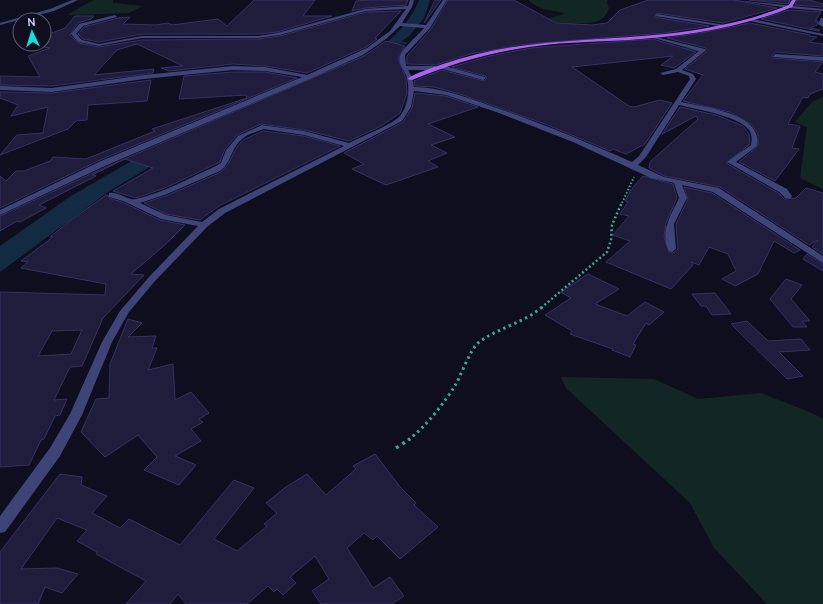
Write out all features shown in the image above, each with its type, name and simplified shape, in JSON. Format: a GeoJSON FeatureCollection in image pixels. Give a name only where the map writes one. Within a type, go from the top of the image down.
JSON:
{"type":"FeatureCollection","features":[{"type":"Feature","properties":{"kind":"main road"},"geometry":{"type":"LineString","coordinates":[[410,79],[438,68],[518,47],[608,38],[652,37],[725,26],[752,20],[790,7],[794,0]]}},
{"type":"Feature","properties":{"kind":"street"},"geometry":{"type":"LineString","coordinates":[[0,213],[104,163],[310,77],[361,54],[379,43],[400,24],[410,7],[412,0]]}},
{"type":"Feature","properties":{"kind":"street"},"geometry":{"type":"LineString","coordinates":[[0,527],[55,452],[76,416],[107,342],[125,311],[152,279],[204,225],[222,211],[400,120],[406,114],[409,105],[410,89],[410,79],[404,68],[403,55],[426,27],[445,0]]}},
{"type":"Feature","properties":{"kind":"street"},"geometry":{"type":"LineString","coordinates":[[736,0],[823,10]]}},
{"type":"Feature","properties":{"kind":"street"},"geometry":{"type":"LineString","coordinates":[[0,24],[22,19],[76,2]]}},
{"type":"Feature","properties":{"kind":"street"},"geometry":{"type":"LineString","coordinates":[[115,16],[81,25],[73,34],[80,41],[99,45],[142,37],[258,38],[278,34],[328,19],[355,14],[365,10],[410,7]]}},
{"type":"Feature","properties":{"kind":"street"},"geometry":{"type":"LineString","coordinates":[[52,13],[67,10]]}},
{"type":"Feature","properties":{"kind":"street"},"geometry":{"type":"LineString","coordinates":[[657,15],[725,26]]}},
{"type":"Feature","properties":{"kind":"street"},"geometry":{"type":"LineString","coordinates":[[823,19],[820,24],[823,26]]}},
{"type":"Feature","properties":{"kind":"street"},"geometry":{"type":"LineString","coordinates":[[752,20],[823,35]]}},
{"type":"Feature","properties":{"kind":"street"},"geometry":{"type":"LineString","coordinates":[[400,24],[426,27]]}},
{"type":"Feature","properties":{"kind":"street"},"geometry":{"type":"LineString","coordinates":[[0,30],[12,26]]}},
{"type":"Feature","properties":{"kind":"street"},"geometry":{"type":"LineString","coordinates":[[652,37],[702,51],[678,70],[663,73]]}},
{"type":"Feature","properties":{"kind":"street"},"geometry":{"type":"LineString","coordinates":[[775,56],[823,60]]}},
{"type":"Feature","properties":{"kind":"street"},"geometry":{"type":"LineString","coordinates":[[0,88],[52,90],[144,77],[234,68],[265,69],[310,77]]}},
{"type":"Feature","properties":{"kind":"street"},"geometry":{"type":"LineString","coordinates":[[404,68],[438,68],[483,78]]}},
{"type":"Feature","properties":{"kind":"street"},"geometry":{"type":"LineString","coordinates":[[636,167],[693,78],[691,75],[678,70]]}},
{"type":"Feature","properties":{"kind":"street"},"geometry":{"type":"LineString","coordinates":[[410,89],[438,91],[511,114],[654,176],[677,182],[698,184],[716,190],[823,260]]}},
{"type":"Feature","properties":{"kind":"street"},"geometry":{"type":"LineString","coordinates":[[678,103],[728,116],[750,126],[754,134],[754,146],[731,162],[784,191],[788,196]]}},
{"type":"Feature","properties":{"kind":"street"},"geometry":{"type":"LineString","coordinates":[[132,203],[164,192],[217,169],[224,164],[230,150],[240,137],[262,127],[304,133],[334,140],[350,146]]}},
{"type":"Feature","properties":{"kind":"street"},"geometry":{"type":"LineString","coordinates":[[672,249],[670,224],[683,198],[677,182]]}},
{"type":"Feature","properties":{"kind":"street"},"geometry":{"type":"LineString","coordinates":[[112,195],[164,217],[204,225]]}},
{"type":"Feature","properties":{"kind":"path"},"geometry":{"type":"LineString","coordinates":[[396,448],[419,432],[455,385],[477,344],[513,323],[534,314],[607,252],[611,240],[612,225],[636,167]]}},
{"type":"Feature","properties":{"kind":"green space"},"geometry":{"type":"Polygon","coordinates":[[[93,0],[113,0],[113,3],[143,6],[129,13],[67,15],[93,0]]]}},
{"type":"Feature","properties":{"kind":"green space"},"geometry":{"type":"Polygon","coordinates":[[[529,0],[608,0],[607,2],[609,9],[602,19],[588,23],[527,21],[552,17],[565,13],[543,9],[531,3],[529,0]]]}},
{"type":"Feature","properties":{"kind":"green space"},"geometry":{"type":"Polygon","coordinates":[[[823,97],[823,189],[800,178],[807,127],[795,122],[812,102],[823,97]]]}},
{"type":"Feature","properties":{"kind":"green space"},"geometry":{"type":"Polygon","coordinates":[[[561,377],[654,379],[698,399],[761,393],[812,413],[823,419],[823,604],[767,604],[714,548],[690,503],[566,388],[561,377]]]}},
{"type":"Feature","properties":{"kind":"water"},"geometry":{"type":"Polygon","coordinates":[[[419,0],[430,0],[424,18],[410,35],[381,58],[176,151],[108,192],[0,272],[0,246],[71,196],[142,155],[377,50],[402,28],[419,0]]]}},
{"type":"Feature","properties":{"kind":"building"},"geometry":{"type":"Polygon","coordinates":[[[254,0],[315,0],[303,16],[332,16],[277,32],[258,34],[142,34],[99,42],[83,39],[78,34],[84,27],[118,18],[130,17],[123,24],[156,25],[168,23],[172,25],[218,19],[227,26],[254,0]]]}},
{"type":"Feature","properties":{"kind":"building"},"geometry":{"type":"Polygon","coordinates":[[[408,0],[406,5],[365,8],[352,11],[356,1],[408,0]]]}},
{"type":"Feature","properties":{"kind":"building"},"geometry":{"type":"Polygon","coordinates":[[[435,0],[441,0],[424,23],[435,0]]]}},
{"type":"Feature","properties":{"kind":"building"},"geometry":{"type":"Polygon","coordinates":[[[448,0],[514,0],[556,23],[592,25],[607,23],[620,10],[648,0],[733,0],[777,8],[723,23],[657,13],[654,17],[709,26],[665,33],[526,44],[470,54],[436,65],[407,64],[407,56],[431,29],[448,0]]]}},
{"type":"Feature","properties":{"kind":"building"},"geometry":{"type":"Polygon","coordinates":[[[749,0],[790,0],[788,4],[749,0]]]}},
{"type":"Feature","properties":{"kind":"building"},"geometry":{"type":"Polygon","coordinates":[[[797,0],[809,0],[823,4],[822,7],[795,5],[797,0]]]}},
{"type":"Feature","properties":{"kind":"building"},"geometry":{"type":"Polygon","coordinates":[[[789,10],[821,12],[815,21],[818,21],[817,25],[810,28],[820,30],[818,31],[761,19],[789,10]]]}},
{"type":"Feature","properties":{"kind":"building"},"geometry":{"type":"Polygon","coordinates":[[[401,11],[375,38],[377,39],[366,47],[307,73],[265,66],[233,64],[169,71],[161,68],[183,66],[137,44],[117,50],[94,75],[154,69],[153,73],[52,86],[0,85],[0,76],[40,77],[28,56],[39,52],[52,52],[52,33],[65,28],[75,16],[94,16],[91,19],[78,23],[70,35],[78,43],[99,47],[142,40],[258,39],[280,36],[366,12],[401,11]]]}},
{"type":"Feature","properties":{"kind":"building"},"geometry":{"type":"Polygon","coordinates":[[[750,23],[817,37],[809,42],[823,44],[823,56],[775,52],[772,56],[773,58],[823,62],[815,72],[823,74],[823,89],[810,94],[808,98],[803,97],[788,124],[800,126],[792,148],[799,149],[775,181],[739,162],[758,146],[758,134],[752,125],[730,112],[683,101],[703,75],[685,69],[706,52],[706,48],[667,38],[750,23]]]}},
{"type":"Feature","properties":{"kind":"building"},"geometry":{"type":"Polygon","coordinates":[[[653,39],[696,52],[674,68],[661,65],[673,56],[572,67],[629,106],[634,107],[660,100],[672,103],[645,144],[626,154],[613,149],[610,151],[545,124],[463,95],[434,87],[415,86],[414,81],[442,70],[484,81],[487,78],[485,76],[452,67],[490,56],[531,48],[653,39]]]}},
{"type":"Feature","properties":{"kind":"building"},"geometry":{"type":"Polygon","coordinates":[[[386,41],[405,46],[398,59],[406,78],[407,93],[400,113],[381,126],[349,141],[304,130],[261,124],[237,135],[225,149],[220,162],[165,188],[136,198],[113,191],[153,168],[125,159],[92,175],[96,176],[39,205],[46,208],[20,222],[17,221],[0,231],[0,216],[108,166],[364,56],[386,41]]]}},
{"type":"Feature","properties":{"kind":"building"},"geometry":{"type":"Polygon","coordinates":[[[233,72],[265,72],[297,78],[100,160],[0,208],[0,176],[6,181],[16,171],[24,171],[50,161],[53,157],[86,159],[155,131],[152,129],[247,98],[246,95],[179,99],[184,76],[233,72]]]}},
{"type":"Feature","properties":{"kind":"building"},"geometry":{"type":"Polygon","coordinates":[[[151,80],[147,101],[88,105],[87,120],[76,121],[68,129],[0,155],[17,135],[43,133],[48,107],[11,116],[18,105],[0,98],[0,92],[52,93],[151,80]]]}},
{"type":"Feature","properties":{"kind":"building"},"geometry":{"type":"Polygon","coordinates":[[[415,93],[446,96],[478,107],[428,124],[455,137],[431,145],[447,153],[428,161],[438,167],[386,185],[352,169],[364,164],[344,153],[403,122],[412,108],[415,93]]]}},
{"type":"Feature","properties":{"kind":"building"},"geometry":{"type":"Polygon","coordinates":[[[680,107],[716,115],[743,126],[749,134],[750,144],[726,163],[780,194],[784,199],[796,198],[806,188],[823,193],[823,254],[812,247],[818,240],[809,245],[720,187],[664,176],[649,168],[650,162],[698,119],[696,116],[662,134],[680,107]]]}},
{"type":"Feature","properties":{"kind":"building"},"geometry":{"type":"Polygon","coordinates":[[[263,131],[304,136],[340,146],[219,206],[200,220],[166,214],[144,203],[168,195],[221,172],[228,164],[237,147],[243,140],[263,131]]]}},
{"type":"Feature","properties":{"kind":"building"},"geometry":{"type":"Polygon","coordinates":[[[643,176],[673,184],[677,198],[666,223],[664,237],[669,252],[673,253],[678,249],[676,224],[688,199],[684,187],[712,193],[800,250],[794,253],[774,241],[758,274],[735,286],[722,279],[736,271],[728,254],[709,247],[699,265],[691,262],[693,265],[671,289],[606,262],[630,241],[613,235],[629,216],[620,214],[628,202],[625,201],[629,192],[643,176]]]}},
{"type":"Feature","properties":{"kind":"building"},"geometry":{"type":"Polygon","coordinates":[[[108,195],[109,198],[122,202],[160,220],[185,225],[131,274],[144,275],[103,318],[82,366],[70,367],[54,400],[67,399],[60,415],[55,416],[44,439],[41,440],[29,465],[0,467],[0,292],[105,295],[106,284],[21,268],[28,262],[21,261],[53,237],[50,237],[71,220],[108,195]],[[82,330],[52,331],[38,356],[71,354],[82,330]]]}},
{"type":"Feature","properties":{"kind":"building"},"geometry":{"type":"Polygon","coordinates":[[[807,254],[823,264],[823,271],[803,259],[807,254]]]}},
{"type":"Feature","properties":{"kind":"building"},"geometry":{"type":"Polygon","coordinates":[[[588,274],[619,289],[595,304],[627,316],[645,302],[664,312],[649,325],[646,323],[633,344],[636,345],[630,357],[612,350],[613,349],[570,334],[572,331],[545,315],[571,298],[561,292],[588,274]]]}},
{"type":"Feature","properties":{"kind":"building"},"geometry":{"type":"Polygon","coordinates":[[[786,279],[802,285],[791,299],[810,321],[802,321],[807,327],[793,327],[770,299],[786,279]]]}},
{"type":"Feature","properties":{"kind":"building"},"geometry":{"type":"Polygon","coordinates":[[[715,293],[731,314],[712,315],[706,306],[701,306],[692,294],[715,293]]]}},
{"type":"Feature","properties":{"kind":"building"},"geometry":{"type":"Polygon","coordinates":[[[128,319],[142,323],[128,337],[156,336],[152,348],[157,348],[148,370],[173,364],[175,400],[191,392],[209,413],[199,419],[203,422],[191,429],[201,441],[175,456],[196,465],[179,485],[144,470],[157,457],[138,435],[105,457],[81,432],[96,399],[109,398],[110,364],[128,319]]]}},
{"type":"Feature","properties":{"kind":"building"},"geometry":{"type":"Polygon","coordinates":[[[747,321],[768,341],[801,339],[810,350],[779,352],[803,376],[787,379],[731,324],[747,321]]]}},
{"type":"Feature","properties":{"kind":"building"},"geometry":{"type":"Polygon","coordinates":[[[375,454],[401,488],[416,503],[414,505],[438,527],[400,559],[377,536],[373,540],[364,533],[347,548],[373,588],[390,577],[404,596],[392,604],[321,604],[312,591],[329,579],[315,556],[290,577],[296,583],[283,595],[277,589],[274,592],[268,586],[247,604],[186,604],[178,594],[170,604],[126,604],[146,581],[96,554],[97,552],[77,541],[87,530],[57,518],[21,569],[57,568],[78,574],[62,593],[45,587],[38,604],[0,604],[0,552],[60,474],[82,477],[81,485],[107,496],[92,513],[120,528],[129,519],[180,545],[234,480],[254,488],[214,539],[237,551],[267,526],[264,524],[277,513],[266,503],[286,487],[307,474],[326,495],[356,469],[353,466],[375,454]]]}},
{"type":"Feature","properties":{"kind":"waterway"},"geometry":{"type":"LineString","coordinates":[[605,37],[635,41]]}},
{"type":"Feature","properties":{"kind":"waterway"},"geometry":{"type":"LineString","coordinates":[[395,42],[406,43]]}},
{"type":"Feature","properties":{"kind":"waterway"},"geometry":{"type":"LineString","coordinates":[[680,48],[702,51]]}}]}
